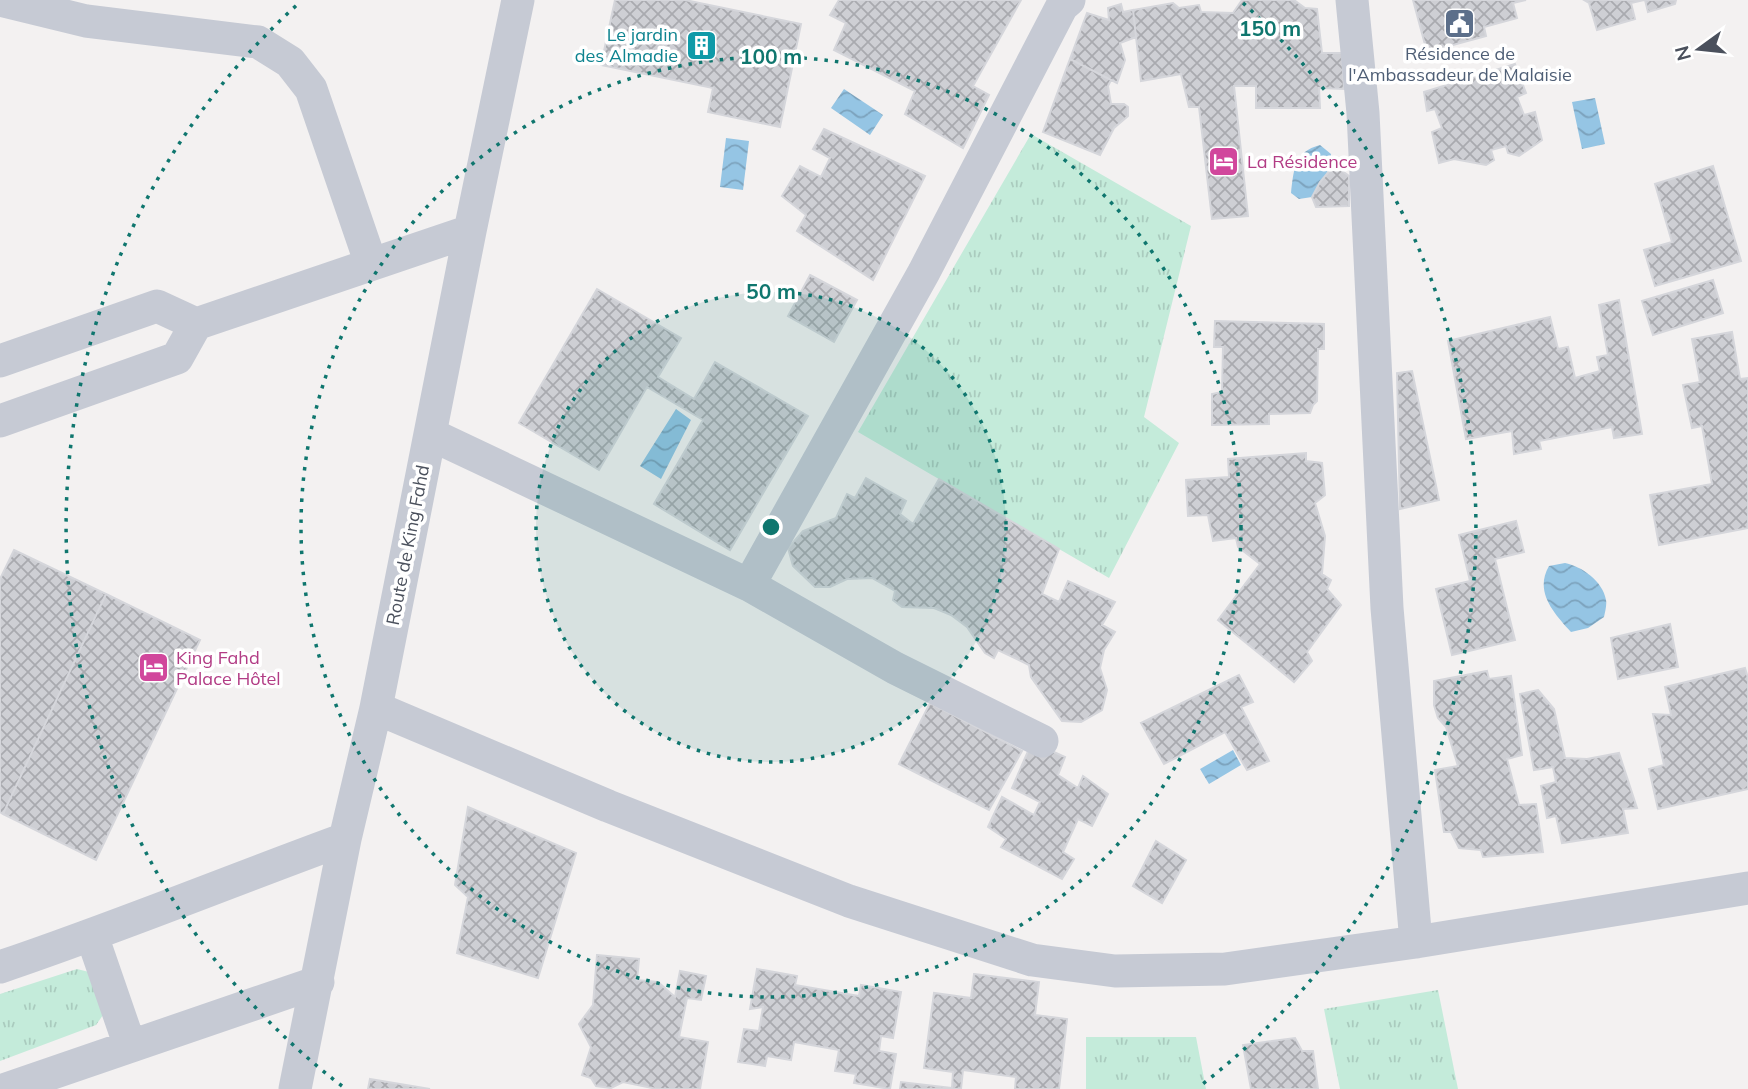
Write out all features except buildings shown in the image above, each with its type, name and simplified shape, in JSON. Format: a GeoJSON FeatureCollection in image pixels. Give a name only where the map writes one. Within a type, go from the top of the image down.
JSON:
{"type":"FeatureCollection","features":[{"type":"Feature","properties":{"kind":"street"},"geometry":{"type":"LineString","coordinates":[[0,0],[86,21],[258,42],[290,62],[311,89],[371,264]]}},
{"type":"Feature","properties":{"kind":"street","name":"Route de King Fahd"},"geometry":{"type":"LineString","coordinates":[[295,1089],[345,839],[376,708],[470,231],[519,0]]}},
{"type":"Feature","properties":{"kind":"street"},"geometry":{"type":"LineString","coordinates":[[749,585],[925,272],[1062,6],[1069,0]]}},
{"type":"Feature","properties":{"kind":"street"},"geometry":{"type":"LineString","coordinates":[[1352,0],[1363,113],[1387,608],[1416,942]]}},
{"type":"Feature","properties":{"kind":"street"},"geometry":{"type":"LineString","coordinates":[[0,421],[177,358],[195,324],[470,231]]}},
{"type":"Feature","properties":{"kind":"street"},"geometry":{"type":"LineString","coordinates":[[0,361],[157,306],[195,324]]}},
{"type":"Feature","properties":{"kind":"street"},"geometry":{"type":"LineString","coordinates":[[430,434],[749,585],[895,668],[1042,741]]}},
{"type":"Feature","properties":{"kind":"street"},"geometry":{"type":"LineString","coordinates":[[376,708],[608,806],[849,901],[1032,960],[1115,971],[1225,969],[1416,942],[1748,888]]}},
{"type":"Feature","properties":{"kind":"street"},"geometry":{"type":"LineString","coordinates":[[0,967],[92,936],[176,901],[345,839]]}},
{"type":"Feature","properties":{"kind":"street"},"geometry":{"type":"LineString","coordinates":[[92,936],[130,1046]]}},
{"type":"Feature","properties":{"kind":"street"},"geometry":{"type":"LineString","coordinates":[[6,1089],[318,982]]}},
{"type":"Feature","properties":{"kind":"green space"},"geometry":{"type":"Polygon","coordinates":[[[1031,134],[1191,226],[1144,417],[1179,443],[1109,578],[858,432],[1031,134]]]}},
{"type":"Feature","properties":{"kind":"green space"},"geometry":{"type":"Polygon","coordinates":[[[77,969],[89,972],[103,1015],[96,1025],[0,1061],[0,994],[77,969]]]}},
{"type":"Feature","properties":{"kind":"green space"},"geometry":{"type":"Polygon","coordinates":[[[1438,990],[1458,1089],[1340,1089],[1324,1009],[1438,990]]]}},
{"type":"Feature","properties":{"kind":"green space"},"geometry":{"type":"Polygon","coordinates":[[[1086,1037],[1196,1037],[1206,1089],[1086,1089],[1086,1037]]]}},
{"type":"Feature","properties":{"kind":"water"},"geometry":{"type":"Polygon","coordinates":[[[844,89],[883,115],[870,135],[831,108],[844,89]]]}},
{"type":"Feature","properties":{"kind":"water"},"geometry":{"type":"Polygon","coordinates":[[[1595,98],[1605,144],[1582,149],[1572,102],[1595,98]]]}},
{"type":"Feature","properties":{"kind":"water"},"geometry":{"type":"Polygon","coordinates":[[[726,138],[749,141],[743,190],[720,187],[726,138]]]}},
{"type":"Feature","properties":{"kind":"water"},"geometry":{"type":"Polygon","coordinates":[[[1320,145],[1331,154],[1331,161],[1312,197],[1299,199],[1291,193],[1297,163],[1305,152],[1320,145]]]}},
{"type":"Feature","properties":{"kind":"water"},"geometry":{"type":"Polygon","coordinates":[[[676,409],[691,420],[661,479],[640,466],[676,409]]]}},
{"type":"Feature","properties":{"kind":"water"},"geometry":{"type":"Polygon","coordinates":[[[1565,563],[1578,567],[1596,581],[1606,602],[1604,617],[1588,628],[1571,632],[1548,602],[1544,585],[1549,566],[1565,563]]]}},
{"type":"Feature","properties":{"kind":"water"},"geometry":{"type":"Polygon","coordinates":[[[1233,750],[1241,765],[1209,784],[1200,769],[1233,750]]]}},
{"type":"Feature","properties":{"kind":"place","name":"Résidence de l'Ambassadeur de Malaisie"},"geometry":{"type":"Point","coordinates":[1460,23]}},
{"type":"Feature","properties":{"kind":"place","name":"Le jardin des Almadie"},"geometry":{"type":"Point","coordinates":[701,45]}},
{"type":"Feature","properties":{"kind":"place","name":"La Résidence"},"geometry":{"type":"Point","coordinates":[1224,162]}},
{"type":"Feature","properties":{"kind":"place","name":"King Fahd Palace Hôtel"},"geometry":{"type":"Point","coordinates":[153,668]}}]}
